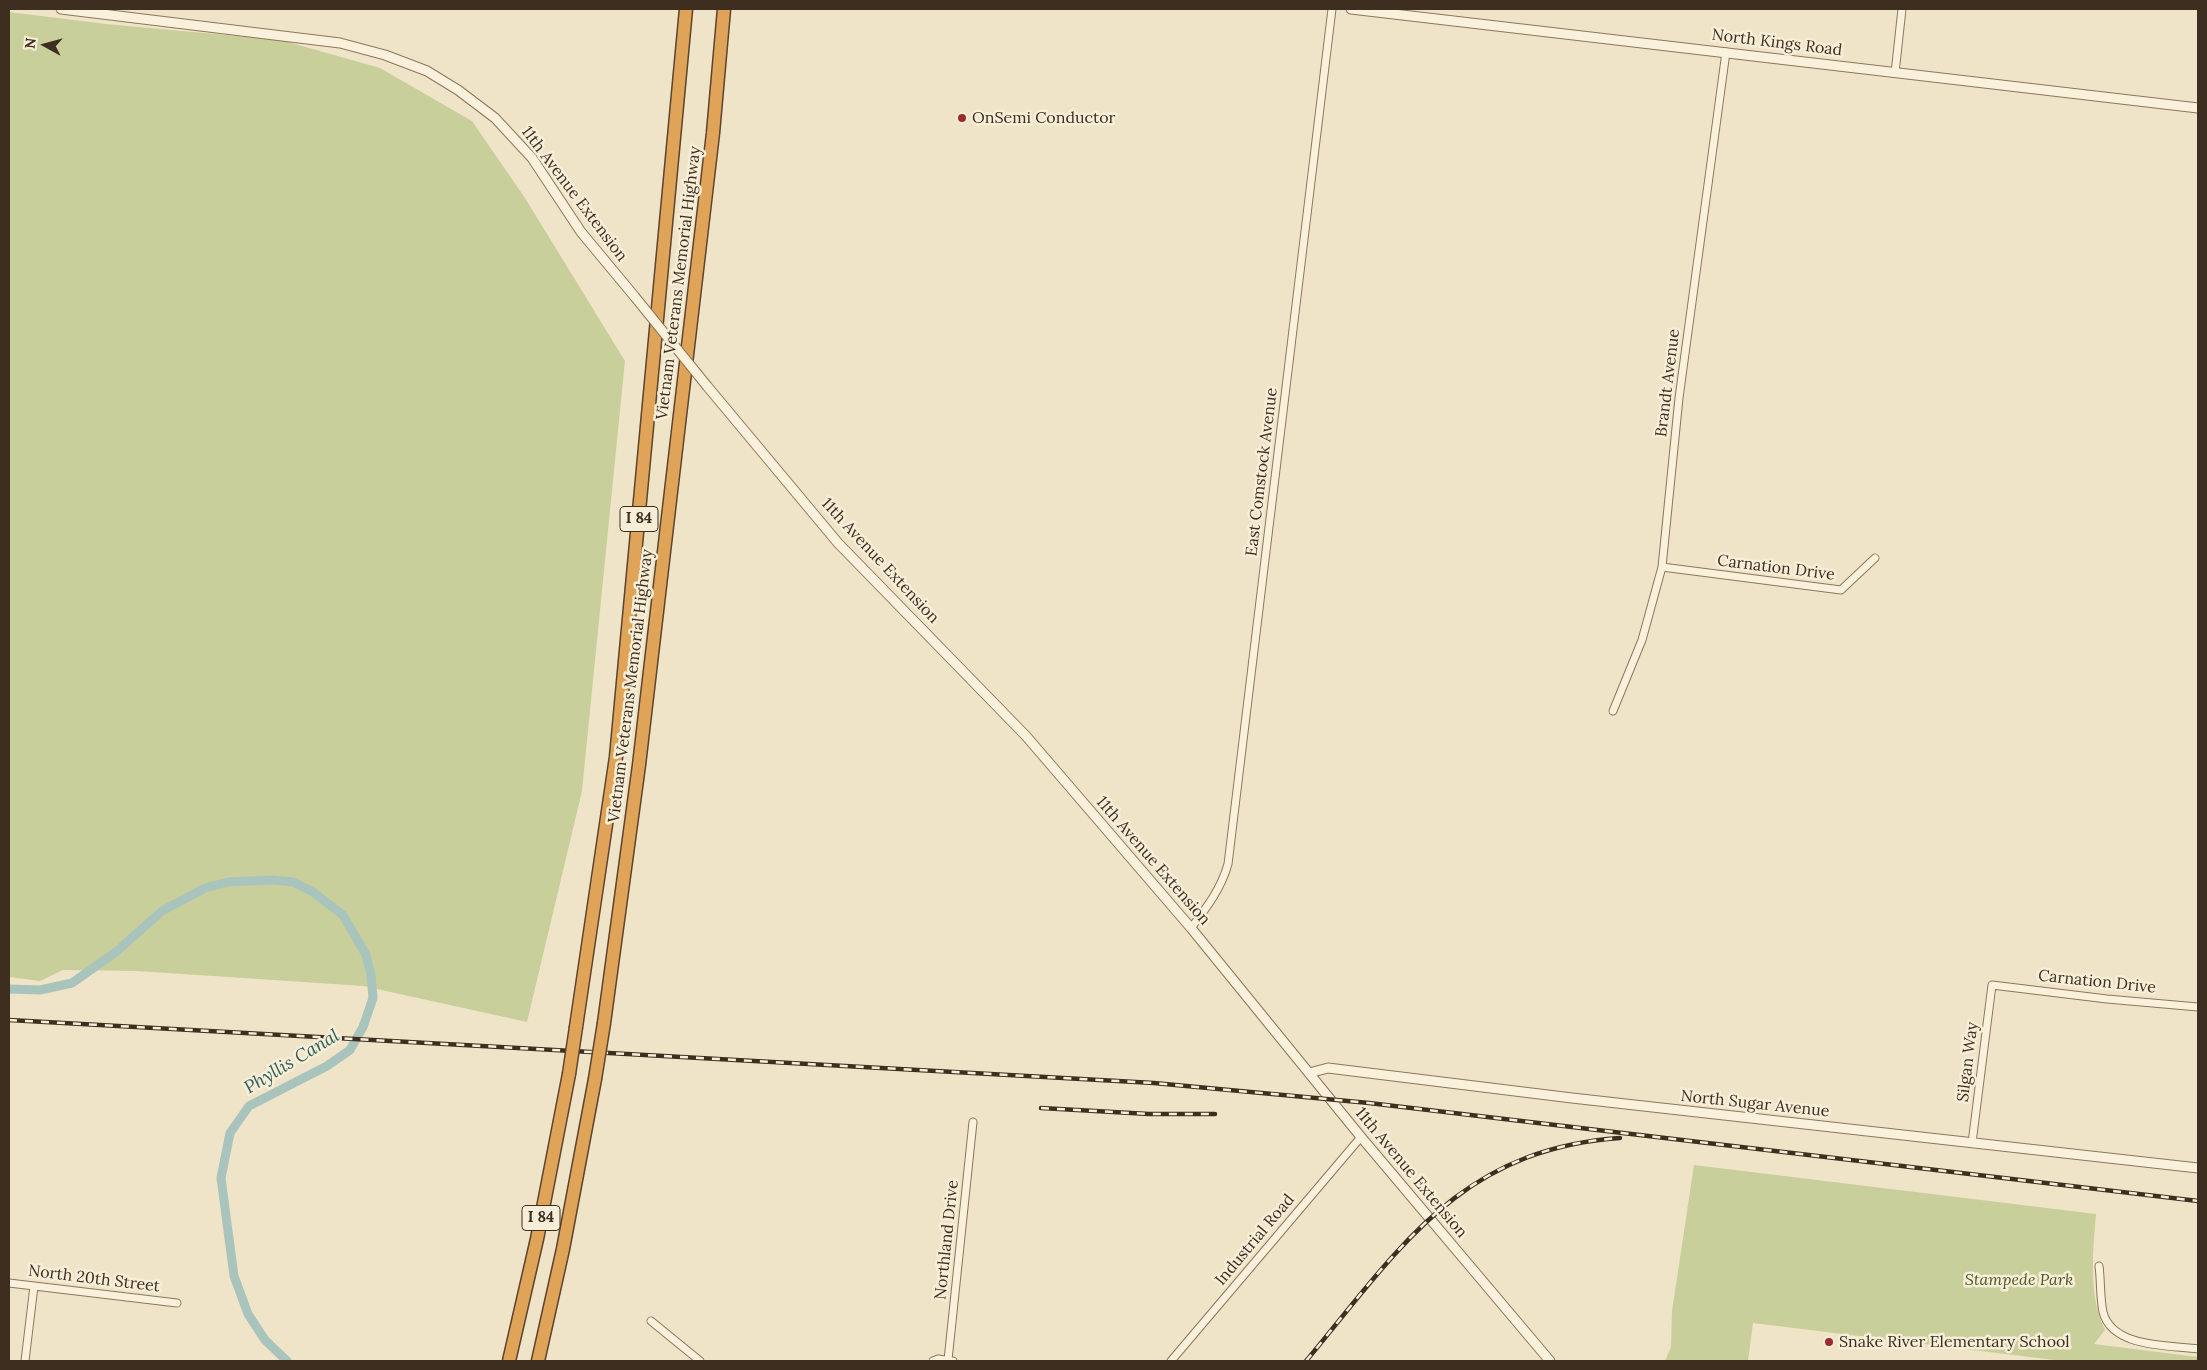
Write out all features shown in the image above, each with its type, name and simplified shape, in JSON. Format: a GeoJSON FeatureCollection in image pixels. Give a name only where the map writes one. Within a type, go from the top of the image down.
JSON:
{"type":"FeatureCollection","features":[{"type":"Feature","properties":{"kind":"highway","name":"Vietnam Veterans Memorial Highway"},"geometry":{"type":"LineString","coordinates":[[509,1361],[537,1239],[569,1074],[616,757],[686,9]]}},
{"type":"Feature","properties":{"kind":"highway","name":"Vietnam Veterans Memorial Highway"},"geometry":{"type":"LineString","coordinates":[[538,1361],[563,1248],[604,1023],[642,745],[713,133],[724,9]]}},
{"type":"Feature","properties":{"kind":"street","name":"11th Avenue Extension"},"geometry":{"type":"LineString","coordinates":[[61,9],[340,43],[385,55],[427,71],[482,107],[519,142],[582,232],[838,543],[1015,724],[1192,928],[1361,1137],[1550,1361]]}},
{"type":"Feature","properties":{"kind":"street","name":"East Comstock Avenue"},"geometry":{"type":"LineString","coordinates":[[1192,928],[1223,882],[1228,864],[1332,9]]}},
{"type":"Feature","properties":{"kind":"street","name":"North Kings Road"},"geometry":{"type":"LineString","coordinates":[[1351,9],[2198,108]]}},
{"type":"Feature","properties":{"kind":"street"},"geometry":{"type":"LineString","coordinates":[[1895,73],[1902,9]]}},
{"type":"Feature","properties":{"kind":"street","name":"Brandt Avenue"},"geometry":{"type":"LineString","coordinates":[[1613,711],[1642,640],[1662,567],[1679,398],[1726,52]]}},
{"type":"Feature","properties":{"kind":"street","name":"Carnation Drive"},"geometry":{"type":"LineString","coordinates":[[1662,567],[1841,590],[1876,558]]}},
{"type":"Feature","properties":{"kind":"street","name":"Carnation Drive"},"geometry":{"type":"LineString","coordinates":[[1992,985],[2107,999],[2198,1007]]}},
{"type":"Feature","properties":{"kind":"street","name":"Silgan Way"},"geometry":{"type":"LineString","coordinates":[[1972,1143],[1992,985]]}},
{"type":"Feature","properties":{"kind":"street","name":"North Sugar Avenue"},"geometry":{"type":"LineString","coordinates":[[1309,1073],[1332,1069],[2198,1168]]}},
{"type":"Feature","properties":{"kind":"street","name":"Northland Drive"},"geometry":{"type":"LineString","coordinates":[[950,1361],[973,1122]]}},
{"type":"Feature","properties":{"kind":"street","name":"Industrial Road"},"geometry":{"type":"LineString","coordinates":[[1171,1361],[1361,1137]]}},
{"type":"Feature","properties":{"kind":"street"},"geometry":{"type":"LineString","coordinates":[[2099,1266],[2103,1313],[2110,1326],[2119,1335],[2132,1340],[2198,1349]]}},
{"type":"Feature","properties":{"kind":"street","name":"North 20th Street"},"geometry":{"type":"LineString","coordinates":[[9,1283],[176,1303]]}},
{"type":"Feature","properties":{"kind":"street"},"geometry":{"type":"LineString","coordinates":[[25,1361],[34,1286]]}},
{"type":"Feature","properties":{"kind":"street"},"geometry":{"type":"LineString","coordinates":[[651,1321],[700,1361]]}},
{"type":"Feature","properties":{"kind":"street"},"geometry":{"type":"LineString","coordinates":[[933,1361],[938,1359],[950,1361]]}},
{"type":"Feature","properties":{"kind":"green space"},"geometry":{"type":"Polygon","coordinates":[[[9,12],[106,24],[281,40],[380,68],[472,121],[525,198],[625,361],[582,791],[527,1022],[363,986],[137,971],[63,970],[40,981],[9,977],[9,12]]]}},
{"type":"Feature","properties":{"kind":"green space","name":"Stampede Park"},"geometry":{"type":"Polygon","coordinates":[[[1694,1165],[2096,1214],[2093,1258],[2094,1288],[2096,1303],[2105,1330],[2094,1344],[2198,1357],[2198,1361],[2062,1361],[1753,1323],[1748,1361],[1665,1361],[1671,1347],[1672,1311],[1694,1165]]]}},
{"type":"Feature","properties":{"kind":"waterway","name":"Phyllis Canal"},"geometry":{"type":"LineString","coordinates":[[9,989],[40,990],[72,983],[116,952],[162,911],[205,888],[228,882],[272,880],[293,882],[313,892],[343,915],[366,955],[371,975],[373,998],[363,1027],[350,1050],[327,1066],[249,1106],[230,1133],[221,1178],[234,1276],[248,1314],[265,1340],[287,1361]]}},
{"type":"Feature","properties":{"kind":"railway"},"geometry":{"type":"LineString","coordinates":[[9,1020],[1154,1083],[1369,1103],[2198,1201]]}},
{"type":"Feature","properties":{"kind":"railway"},"geometry":{"type":"LineString","coordinates":[[1041,1108],[1149,1114],[1215,1114]]}},
{"type":"Feature","properties":{"kind":"railway"},"geometry":{"type":"LineString","coordinates":[[1306,1361],[1404,1244],[1438,1212],[1475,1184],[1517,1162],[1564,1146],[1620,1138]]}},
{"type":"Feature","properties":{"kind":"place","name":"OnSemi Conductor"},"geometry":{"type":"Point","coordinates":[962,118]}},
{"type":"Feature","properties":{"kind":"place","name":"Snake River Elementary School"},"geometry":{"type":"Point","coordinates":[1829,1342]}}]}
